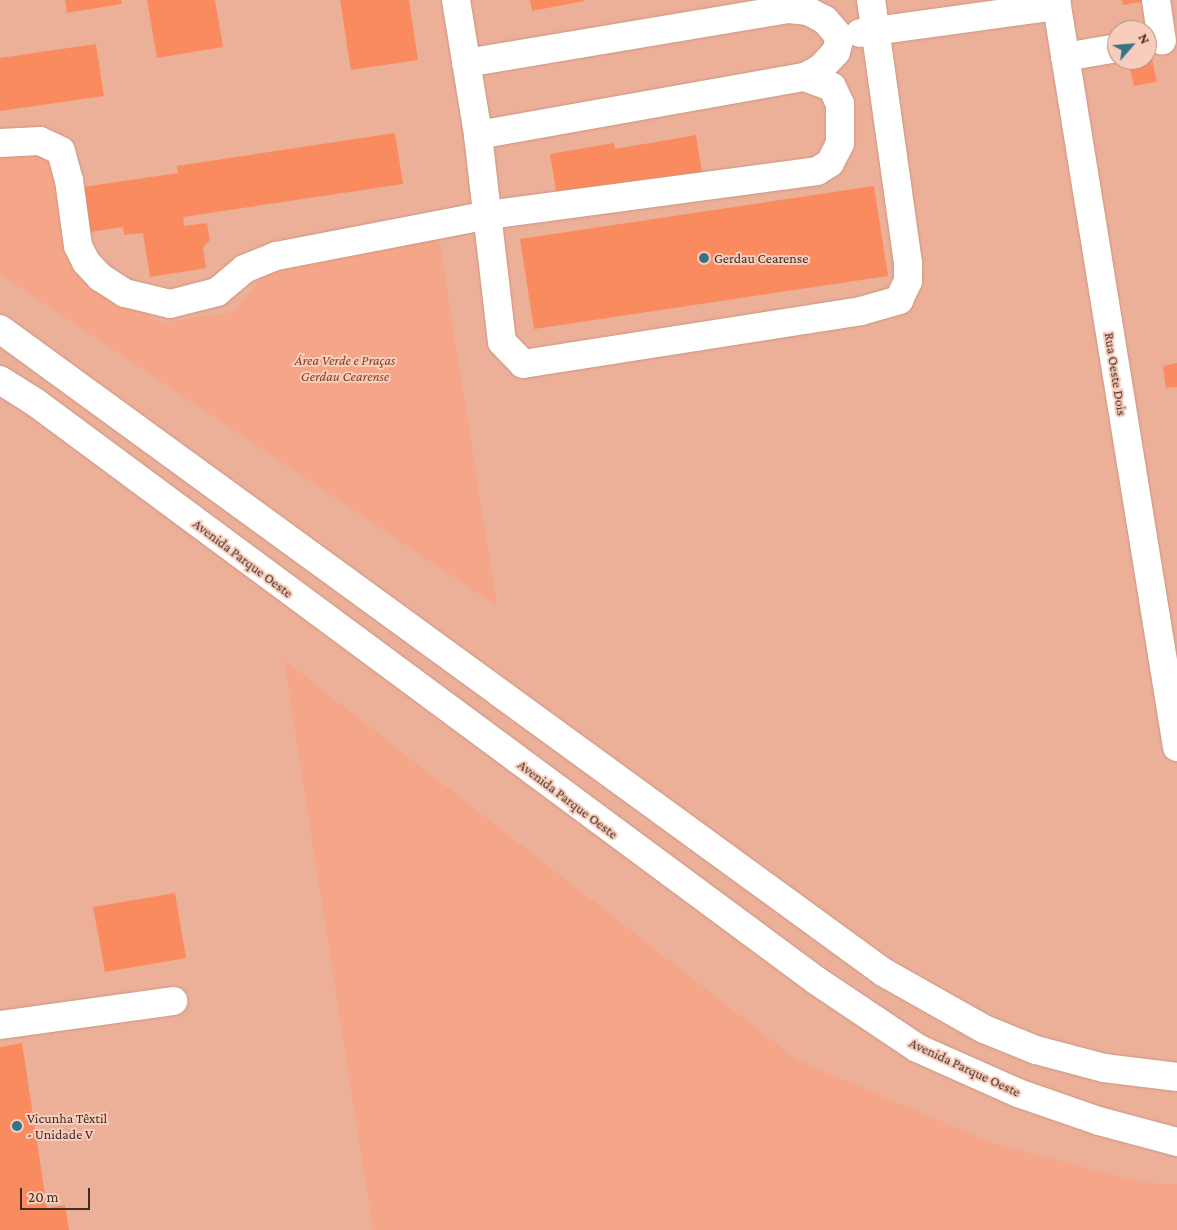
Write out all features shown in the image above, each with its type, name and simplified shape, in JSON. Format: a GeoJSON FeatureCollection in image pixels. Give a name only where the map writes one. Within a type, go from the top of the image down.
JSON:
{"type":"FeatureCollection","features":[{"type":"Feature","properties":{"kind":"street"},"geometry":{"type":"LineString","coordinates":[[456,0],[478,135],[502,342],[523,364],[888,305],[899,300],[904,292],[908,263],[877,30],[871,0]]}},
{"type":"Feature","properties":{"kind":"street"},"geometry":{"type":"LineString","coordinates":[[1156,0],[1162,41]]}},
{"type":"Feature","properties":{"kind":"street"},"geometry":{"type":"LineString","coordinates":[[840,37],[1057,3]]}},
{"type":"Feature","properties":{"kind":"street","name":"Rua Oeste Dois"},"geometry":{"type":"LineString","coordinates":[[1057,3],[1177,747]]}},
{"type":"Feature","properties":{"kind":"street"},"geometry":{"type":"LineString","coordinates":[[466,63],[789,9],[808,12],[825,20],[840,37]]}},
{"type":"Feature","properties":{"kind":"street"},"geometry":{"type":"LineString","coordinates":[[478,135],[804,77],[821,68],[836,52],[840,37]]}},
{"type":"Feature","properties":{"kind":"street"},"geometry":{"type":"LineString","coordinates":[[1065,57],[1107,50]]}},
{"type":"Feature","properties":{"kind":"street"},"geometry":{"type":"LineString","coordinates":[[0,143],[40,141],[61,151],[70,180],[78,246],[86,262],[100,277],[125,293],[170,304],[217,292],[244,269],[276,256],[488,215],[817,171],[830,163],[840,143],[840,104],[832,86],[804,77]]}},
{"type":"Feature","properties":{"kind":"street"},"geometry":{"type":"LineString","coordinates":[[0,329],[883,972],[984,1029],[1036,1050],[1104,1068],[1177,1077]]}},
{"type":"Feature","properties":{"kind":"street","name":"Avenida Parque Oeste"},"geometry":{"type":"LineString","coordinates":[[0,380],[35,402],[753,935],[917,1048],[1018,1093],[1099,1121],[1177,1142]]}},
{"type":"Feature","properties":{"kind":"street"},"geometry":{"type":"LineString","coordinates":[[0,1025],[173,1001]]}},
{"type":"Feature","properties":{"kind":"shaded area"},"geometry":{"type":"Polygon","coordinates":[[[0,0],[1177,0],[1177,1230],[0,1230],[0,0]]]}},
{"type":"Feature","properties":{"kind":"green space","name":"Área Verde e Praças Gerdau Cearense"},"geometry":{"type":"Polygon","coordinates":[[[0,151],[54,154],[97,282],[161,323],[233,312],[268,269],[438,232],[497,606],[0,274],[0,151]]]}},
{"type":"Feature","properties":{"kind":"green space"},"geometry":{"type":"Polygon","coordinates":[[[284,660],[797,1060],[994,1144],[1146,1183],[1177,1184],[1177,1230],[373,1230],[284,660]]]}},
{"type":"Feature","properties":{"kind":"building"},"geometry":{"type":"Polygon","coordinates":[[[65,0],[121,0],[122,4],[67,13],[65,0]]]}},
{"type":"Feature","properties":{"kind":"building"},"geometry":{"type":"Polygon","coordinates":[[[147,0],[215,0],[223,47],[157,58],[147,0]]]}},
{"type":"Feature","properties":{"kind":"building"},"geometry":{"type":"Polygon","coordinates":[[[340,0],[409,0],[418,60],[351,70],[340,0]]]}},
{"type":"Feature","properties":{"kind":"building"},"geometry":{"type":"Polygon","coordinates":[[[530,0],[584,0],[584,1],[532,11],[530,0]]]}},
{"type":"Feature","properties":{"kind":"building"},"geometry":{"type":"Polygon","coordinates":[[[1122,0],[1142,0],[1142,2],[1123,5],[1122,0]]]}},
{"type":"Feature","properties":{"kind":"building"},"geometry":{"type":"Polygon","coordinates":[[[96,44],[104,96],[0,111],[0,58],[96,44]]]}},
{"type":"Feature","properties":{"kind":"building"},"geometry":{"type":"Polygon","coordinates":[[[1130,70],[1154,70],[1157,82],[1134,86],[1130,70]]]}},
{"type":"Feature","properties":{"kind":"building"},"geometry":{"type":"Polygon","coordinates":[[[395,133],[403,184],[183,217],[184,226],[207,223],[210,240],[203,247],[206,268],[150,277],[143,233],[124,235],[123,227],[90,232],[83,187],[178,173],[177,166],[395,133]]]}},
{"type":"Feature","properties":{"kind":"building"},"geometry":{"type":"Polygon","coordinates":[[[696,135],[702,172],[557,196],[550,154],[614,143],[615,149],[696,135]]]}},
{"type":"Feature","properties":{"kind":"building","name":"Gerdau Cearense"},"geometry":{"type":"Polygon","coordinates":[[[874,186],[888,276],[534,329],[520,239],[874,186]]]}},
{"type":"Feature","properties":{"kind":"building"},"geometry":{"type":"Polygon","coordinates":[[[1177,363],[1177,387],[1166,388],[1163,366],[1177,363]]]}},
{"type":"Feature","properties":{"kind":"building"},"geometry":{"type":"Polygon","coordinates":[[[175,893],[186,958],[105,972],[93,907],[175,893]]]}},
{"type":"Feature","properties":{"kind":"building","name":"Vicunha Têxtil - Unidade V"},"geometry":{"type":"Polygon","coordinates":[[[22,1043],[47,1208],[65,1205],[69,1230],[0,1230],[0,1047],[22,1043]]]}},
{"type":"Feature","properties":{"kind":"place","name":"Gerdau Cearense"},"geometry":{"type":"Point","coordinates":[704,258]}},
{"type":"Feature","properties":{"kind":"place","name":"Vicunha Têxtil - Unidade V"},"geometry":{"type":"Point","coordinates":[17,1126]}}]}
